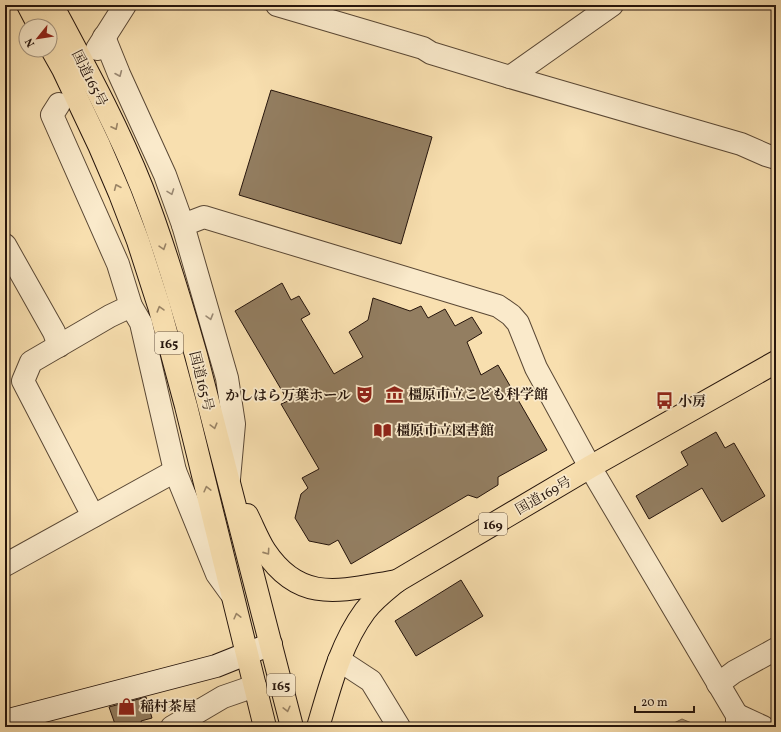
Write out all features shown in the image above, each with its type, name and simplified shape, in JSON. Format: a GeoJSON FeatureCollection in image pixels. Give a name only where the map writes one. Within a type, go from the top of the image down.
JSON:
{"type":"FeatureCollection","features":[{"type":"Feature","properties":{"kind":"highway"},"geometry":{"type":"LineString","coordinates":[[28,5],[35,18]]}},
{"type":"Feature","properties":{"kind":"highway","name":"国道165号"},"geometry":{"type":"LineString","coordinates":[[52,5],[118,134],[154,220],[184,313],[229,480],[292,727]]}},
{"type":"Feature","properties":{"kind":"highway","name":"国道165号"},"geometry":{"type":"LineString","coordinates":[[57,58],[99,145],[138,241],[159,306],[186,406],[265,727]]}},
{"type":"Feature","properties":{"kind":"highway","name":"国道169号"},"geometry":{"type":"LineString","coordinates":[[318,727],[344,646],[365,610],[397,581],[590,467],[776,362]]}},
{"type":"Feature","properties":{"kind":"highway"},"geometry":{"type":"LineString","coordinates":[[229,480],[265,550],[287,576],[299,584],[322,591],[341,590],[397,581]]}},
{"type":"Feature","properties":{"kind":"street"},"geometry":{"type":"LineString","coordinates":[[125,5],[101,43],[119,74],[165,175],[183,225],[227,378],[234,424],[229,480]]}},
{"type":"Feature","properties":{"kind":"street"},"geometry":{"type":"LineString","coordinates":[[277,5],[423,48],[431,53],[510,77],[741,144],[776,158]]}},
{"type":"Feature","properties":{"kind":"street"},"geometry":{"type":"LineString","coordinates":[[510,77],[612,5]]}},
{"type":"Feature","properties":{"kind":"street"},"geometry":{"type":"LineString","coordinates":[[59,104],[52,115],[118,264],[130,306],[141,324],[175,471],[217,574],[232,594]]}},
{"type":"Feature","properties":{"kind":"street"},"geometry":{"type":"LineString","coordinates":[[183,225],[204,217],[498,306],[511,316],[518,323],[536,368],[590,467],[718,684],[739,723],[762,727]]}},
{"type":"Feature","properties":{"kind":"street"},"geometry":{"type":"LineString","coordinates":[[5,245],[54,332],[59,346]]}},
{"type":"Feature","properties":{"kind":"street"},"geometry":{"type":"LineString","coordinates":[[93,516],[23,381],[31,362],[130,306]]}},
{"type":"Feature","properties":{"kind":"street"},"geometry":{"type":"LineString","coordinates":[[5,565],[175,471]]}},
{"type":"Feature","properties":{"kind":"street"},"geometry":{"type":"LineString","coordinates":[[5,721],[216,666],[271,644]]}},
{"type":"Feature","properties":{"kind":"street"},"geometry":{"type":"LineString","coordinates":[[718,684],[734,672],[776,649]]}},
{"type":"Feature","properties":{"kind":"street"},"geometry":{"type":"LineString","coordinates":[[339,660],[371,681],[399,727]]}},
{"type":"Feature","properties":{"kind":"street"},"geometry":{"type":"LineString","coordinates":[[172,727],[223,697],[255,686]]}},
{"type":"Feature","properties":{"kind":"shaded area"},"geometry":{"type":"Polygon","coordinates":[[[682,719],[701,727],[666,727],[682,719]]]}},
{"type":"Feature","properties":{"kind":"building"},"geometry":{"type":"Polygon","coordinates":[[[271,90],[432,137],[401,244],[239,195],[271,90]]]}},
{"type":"Feature","properties":{"kind":"building"},"geometry":{"type":"Polygon","coordinates":[[[282,283],[291,300],[299,296],[310,314],[301,319],[334,374],[363,357],[349,332],[368,320],[373,298],[410,311],[421,306],[428,318],[445,309],[455,326],[472,317],[482,333],[467,342],[481,375],[498,365],[547,450],[498,477],[498,485],[477,498],[468,495],[351,564],[338,540],[329,545],[309,541],[295,518],[301,494],[308,488],[302,478],[319,469],[281,404],[288,401],[235,311],[282,283]]]}},
{"type":"Feature","properties":{"kind":"building"},"geometry":{"type":"Polygon","coordinates":[[[716,432],[725,448],[734,443],[765,496],[722,522],[702,488],[649,519],[636,496],[688,465],[681,452],[716,432]]]}},
{"type":"Feature","properties":{"kind":"building"},"geometry":{"type":"Polygon","coordinates":[[[461,580],[483,616],[416,656],[395,621],[461,580]]]}},
{"type":"Feature","properties":{"kind":"building"},"geometry":{"type":"Polygon","coordinates":[[[146,697],[152,718],[141,721],[143,727],[116,727],[109,707],[146,697]]]}},
{"type":"Feature","properties":{"kind":"place","name":"橿原市立こども科学館"},"geometry":{"type":"Point","coordinates":[395,394]}},
{"type":"Feature","properties":{"kind":"place","name":"かしはら万葉ホール"},"geometry":{"type":"Point","coordinates":[364,395]}},
{"type":"Feature","properties":{"kind":"place","name":"小房"},"geometry":{"type":"Point","coordinates":[665,401]}},
{"type":"Feature","properties":{"kind":"place","name":"橿原市立図書館"},"geometry":{"type":"Point","coordinates":[383,430]}},
{"type":"Feature","properties":{"kind":"place","name":"稲村茶屋"},"geometry":{"type":"Point","coordinates":[127,706]}}]}
